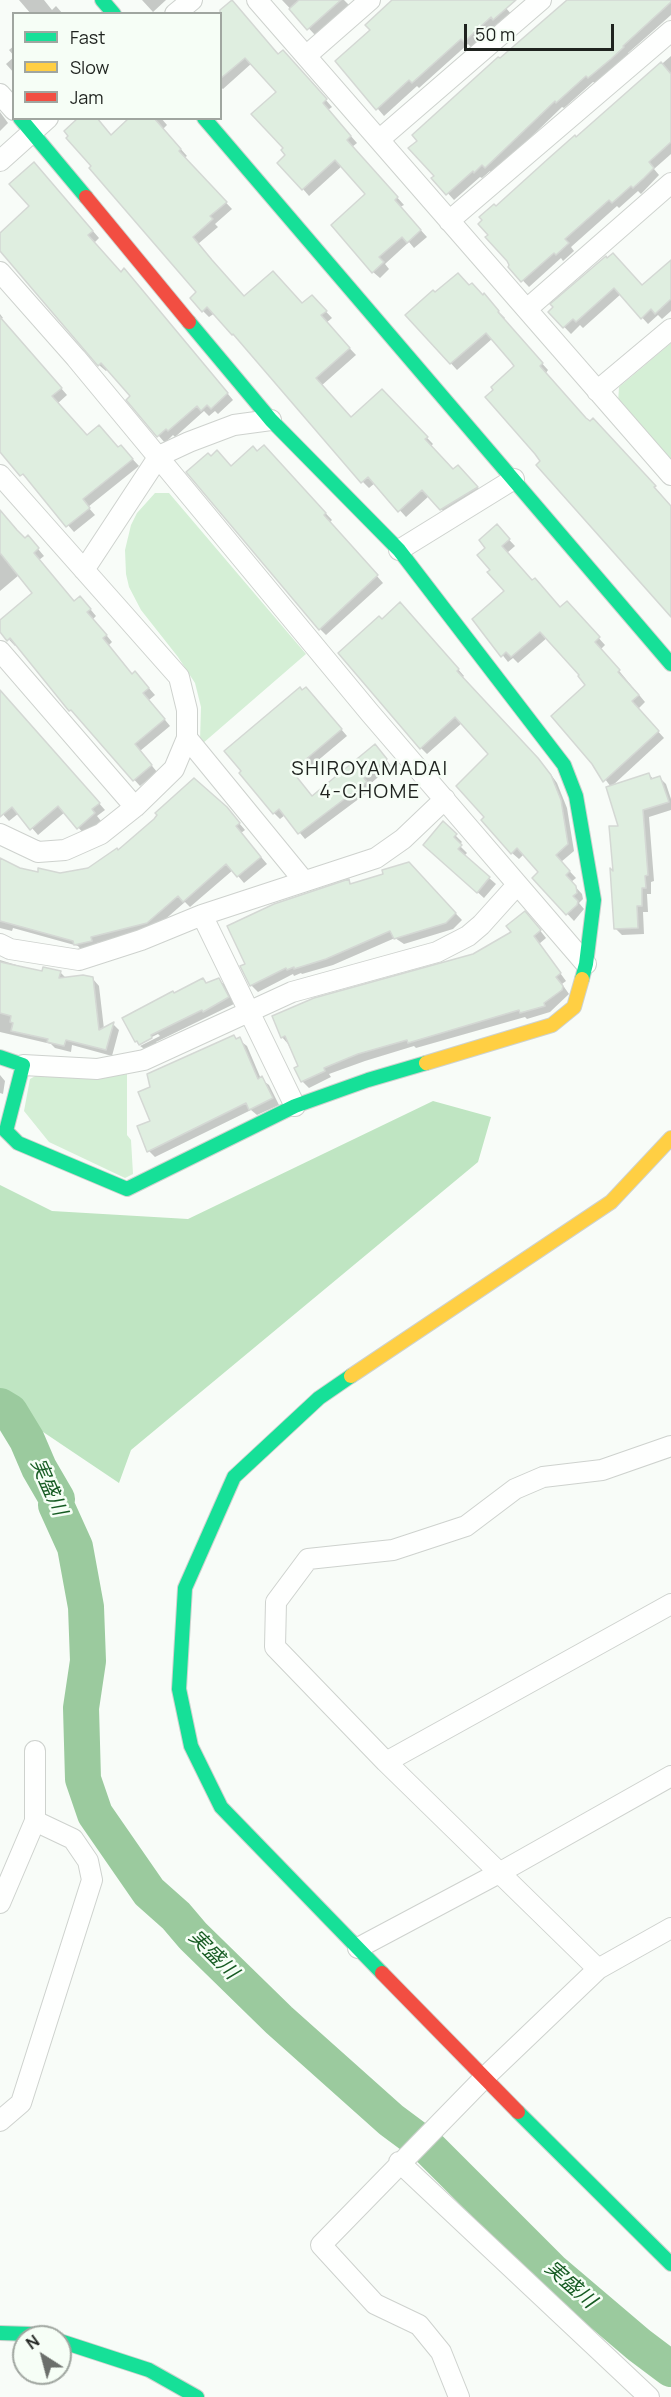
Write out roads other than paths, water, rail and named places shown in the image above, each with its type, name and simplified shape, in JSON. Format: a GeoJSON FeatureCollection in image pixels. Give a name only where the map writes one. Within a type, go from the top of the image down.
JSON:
{"type":"FeatureCollection","features":[{"type":"Feature","properties":{"kind":"street"},"geometry":{"type":"LineString","coordinates":[[102,0],[112,12]]}},
{"type":"Feature","properties":{"kind":"street"},"geometry":{"type":"LineString","coordinates":[[177,12],[192,0]]}},
{"type":"Feature","properties":{"kind":"street"},"geometry":{"type":"LineString","coordinates":[[257,0],[671,476]]}},
{"type":"Feature","properties":{"kind":"street"},"geometry":{"type":"LineString","coordinates":[[306,56],[370,0]]}},
{"type":"Feature","properties":{"kind":"street"},"geometry":{"type":"LineString","coordinates":[[380,139],[541,0]]}},
{"type":"Feature","properties":{"kind":"street"},"geometry":{"type":"LineString","coordinates":[[449,220],[671,30]]}},
{"type":"Feature","properties":{"kind":"street"},"geometry":{"type":"LineString","coordinates":[[0,94],[12,108]]}},
{"type":"Feature","properties":{"kind":"street"},"geometry":{"type":"LineString","coordinates":[[0,161],[26,125],[42,120]]}},
{"type":"Feature","properties":{"kind":"street"},"geometry":{"type":"LineString","coordinates":[[206,120],[671,664]]}},
{"type":"Feature","properties":{"kind":"street"},"geometry":{"type":"LineString","coordinates":[[23,1065],[6,1131],[18,1143],[127,1189],[295,1106],[368,1080],[552,1025],[574,1007],[586,964],[594,900],[576,796],[564,765],[399,550],[271,420],[26,125]]}},
{"type":"Feature","properties":{"kind":"street"},"geometry":{"type":"LineString","coordinates":[[527,309],[671,183]]}},
{"type":"Feature","properties":{"kind":"street"},"geometry":{"type":"LineString","coordinates":[[0,272],[159,456],[370,713],[586,964]]}},
{"type":"Feature","properties":{"kind":"street"},"geometry":{"type":"LineString","coordinates":[[597,391],[671,329]]}},
{"type":"Feature","properties":{"kind":"street"},"geometry":{"type":"LineString","coordinates":[[84,570],[159,456],[234,425],[271,420]]}},
{"type":"Feature","properties":{"kind":"street"},"geometry":{"type":"LineString","coordinates":[[0,475],[179,676],[187,710],[188,738],[174,769],[135,807],[101,834],[65,850],[38,852],[0,834]]}},
{"type":"Feature","properties":{"kind":"street"},"geometry":{"type":"LineString","coordinates":[[399,550],[514,479]]}},
{"type":"Feature","properties":{"kind":"street"},"geometry":{"type":"LineString","coordinates":[[0,651],[135,807]]}},
{"type":"Feature","properties":{"kind":"street"},"geometry":{"type":"LineString","coordinates":[[188,738],[304,881]]}},
{"type":"Feature","properties":{"kind":"street"},"geometry":{"type":"LineString","coordinates":[[0,944],[10,949],[79,960],[141,940],[202,915],[376,858],[403,839],[445,799]]}},
{"type":"Feature","properties":{"kind":"street"},"geometry":{"type":"LineString","coordinates":[[0,1058],[23,1065],[97,1069],[144,1060],[292,992],[437,952],[468,936],[517,885]]}},
{"type":"Feature","properties":{"kind":"street"},"geometry":{"type":"LineString","coordinates":[[202,915],[295,1106]]}},
{"type":"Feature","properties":{"kind":"street"},"geometry":{"type":"LineString","coordinates":[[671,1138],[611,1202],[319,1398],[234,1477],[185,1588],[179,1689],[191,1746],[221,1807],[484,2078],[671,2264]]}},
{"type":"Feature","properties":{"kind":"street"},"geometry":{"type":"LineString","coordinates":[[598,1969],[386,1762],[275,1647],[276,1602],[308,1559],[393,1550],[466,1526],[515,1490],[543,1477],[602,1470],[671,1446]]}},
{"type":"Feature","properties":{"kind":"street"},"geometry":{"type":"LineString","coordinates":[[386,1762],[671,1604]]}},
{"type":"Feature","properties":{"kind":"street"},"geometry":{"type":"LineString","coordinates":[[0,1903],[35,1821],[35,1751]]}},
{"type":"Feature","properties":{"kind":"street"},"geometry":{"type":"LineString","coordinates":[[358,1948],[499,1873],[671,1776]]}},
{"type":"Feature","properties":{"kind":"street"},"geometry":{"type":"LineString","coordinates":[[0,2121],[21,2103],[92,1880],[88,1861],[73,1839],[35,1821]]}},
{"type":"Feature","properties":{"kind":"street"},"geometry":{"type":"LineString","coordinates":[[459,2397],[441,2352],[419,2325],[375,2304],[321,2245],[399,2162],[598,1969],[671,1929]]}},
{"type":"Feature","properties":{"kind":"street"},"geometry":{"type":"LineString","coordinates":[[399,2162],[649,2397]]}},
{"type":"Feature","properties":{"kind":"street"},"geometry":{"type":"LineString","coordinates":[[72,2344],[149,2370],[197,2397]]}},
{"type":"Feature","properties":{"kind":"waterway","name":"実盛川"},"geometry":{"type":"LineString","coordinates":[[0,1406],[10,1412],[27,1440],[39,1468],[57,1499],[56,1505],[75,1547],[86,1607],[88,1661],[81,1708],[83,1779],[95,1814],[149,1892],[176,1916],[193,1936],[279,2020],[391,2120],[430,2149],[552,2271],[639,2345],[671,2369]]}},
{"type":"Feature","properties":{"kind":"district","name":"SHIROYAMADAI 4-CHOME"},"geometry":{"type":"Point","coordinates":[370,780]}}]}
